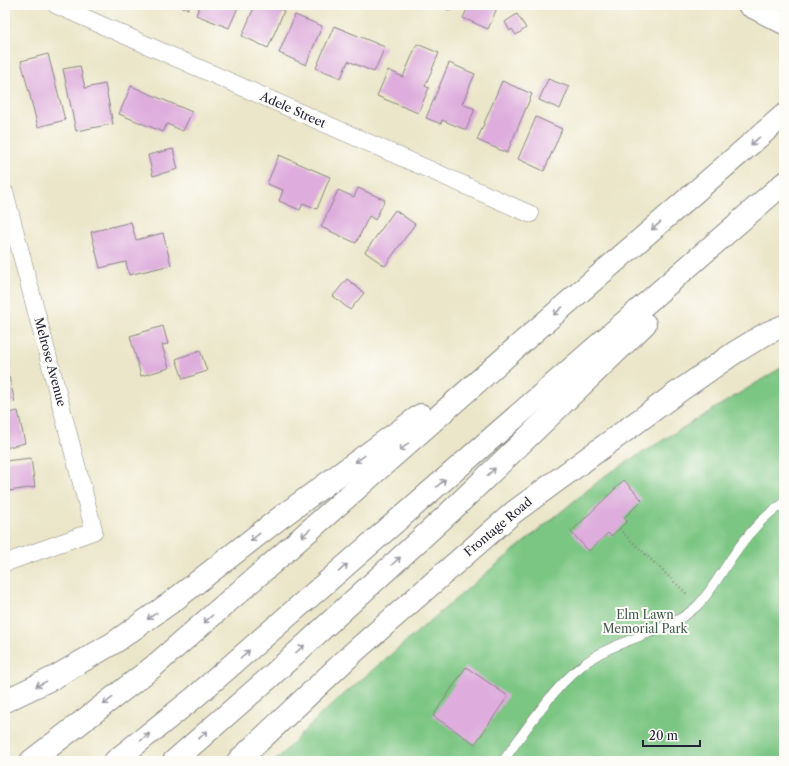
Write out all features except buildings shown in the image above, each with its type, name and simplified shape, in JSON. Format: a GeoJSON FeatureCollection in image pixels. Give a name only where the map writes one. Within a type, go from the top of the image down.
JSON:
{"type":"FeatureCollection","features":[{"type":"Feature","properties":{"kind":"main road"},"geometry":{"type":"LineString","coordinates":[[749,5],[784,23]]}},
{"type":"Feature","properties":{"kind":"main road"},"geometry":{"type":"LineString","coordinates":[[31,761],[159,662],[277,560],[527,338],[784,115]]}},
{"type":"Feature","properties":{"kind":"main road"},"geometry":{"type":"LineString","coordinates":[[115,761],[207,687],[784,183]]}},
{"type":"Feature","properties":{"kind":"main road"},"geometry":{"type":"LineString","coordinates":[[174,761],[270,677],[449,513],[784,189]]}},
{"type":"Feature","properties":{"kind":"main road","name":"Frontage Road"},"geometry":{"type":"LineString","coordinates":[[238,761],[354,652],[514,512],[734,353],[767,333],[784,326]]}},
{"type":"Feature","properties":{"kind":"main road"},"geometry":{"type":"LineString","coordinates":[[5,701],[55,677],[115,642],[173,601],[281,516],[527,338]]}},
{"type":"Feature","properties":{"kind":"street","name":"Adele Street"},"geometry":{"type":"LineString","coordinates":[[56,5],[530,214]]}},
{"type":"Feature","properties":{"kind":"street","name":"Melrose Avenue"},"geometry":{"type":"LineString","coordinates":[[5,193],[94,531],[5,563]]}},
{"type":"Feature","properties":{"kind":"lane"},"geometry":{"type":"LineString","coordinates":[[503,761],[554,693],[578,668],[609,648],[657,630],[689,612],[698,605],[747,537],[763,519],[784,503]]}},
{"type":"Feature","properties":{"kind":"path"},"geometry":{"type":"LineString","coordinates":[[619,529],[698,605]]}},
{"type":"Feature","properties":{"kind":"green space","name":"Elm Lawn Memorial Park"},"geometry":{"type":"Polygon","coordinates":[[[784,366],[784,761],[275,761],[321,714],[491,569],[606,475],[784,366]]]}}]}
